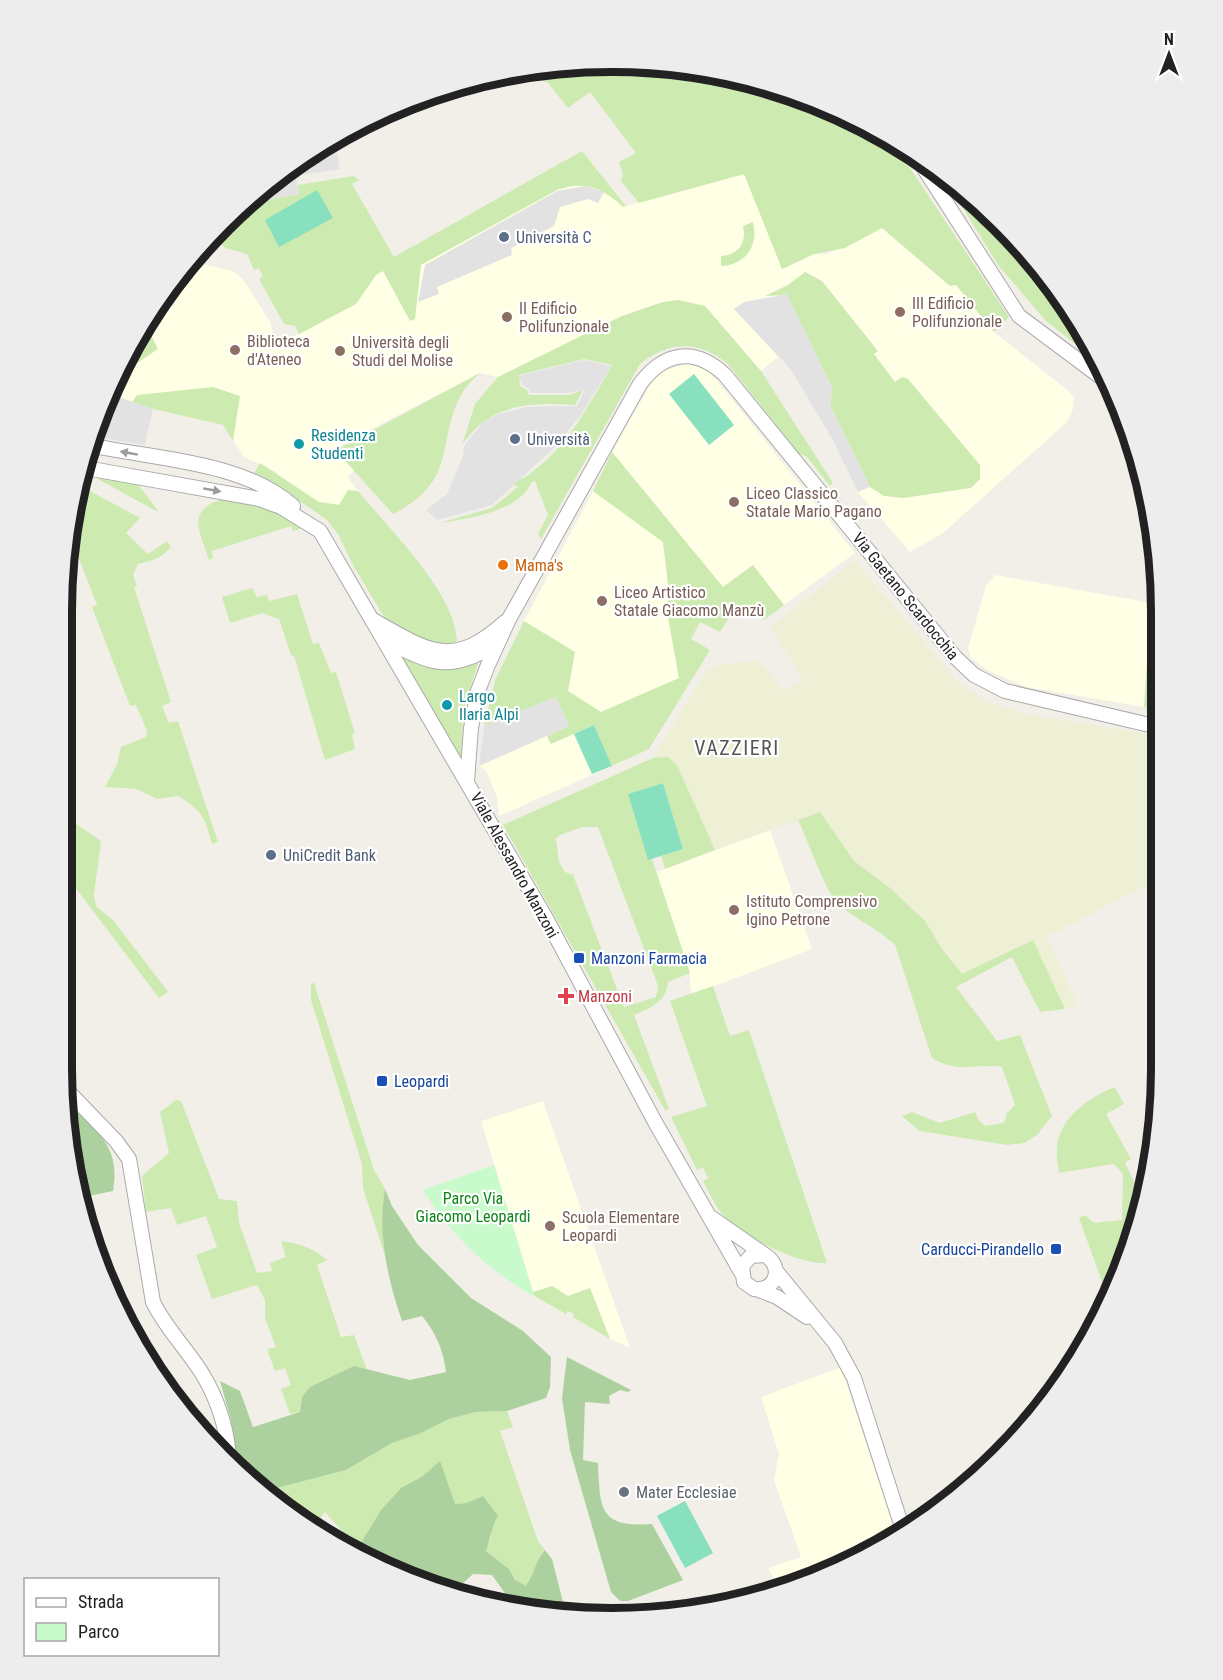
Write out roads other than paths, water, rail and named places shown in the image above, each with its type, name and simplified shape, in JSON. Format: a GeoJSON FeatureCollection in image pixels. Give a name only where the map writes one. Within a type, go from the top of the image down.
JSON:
{"type":"FeatureCollection","features":[{"type":"Feature","properties":{"kind":"street"},"geometry":{"type":"LineString","coordinates":[[928,175],[1018,316],[1095,373]]}},
{"type":"Feature","properties":{"kind":"street","name":"Via Gaetano Scardocchia"},"geometry":{"type":"LineString","coordinates":[[467,781],[471,728],[478,691],[509,618],[640,384],[651,368],[666,359],[681,356],[699,358],[714,365],[724,375],[954,657],[974,675],[1005,691],[1151,725]]}},
{"type":"Feature","properties":{"kind":"street","name":"Viale Alessandro Manzoni"},"geometry":{"type":"LineString","coordinates":[[98,447],[165,459],[246,478],[290,503],[328,542],[467,781],[706,1213],[741,1272]]}},
{"type":"Feature","properties":{"kind":"street"},"geometry":{"type":"LineString","coordinates":[[161,481],[169,480],[174,472],[172,464],[165,459]]}},
{"type":"Feature","properties":{"kind":"street","name":"Viale Alessandro Manzoni"},"geometry":{"type":"LineString","coordinates":[[91,469],[258,499],[281,507],[312,524]]}},
{"type":"Feature","properties":{"kind":"street","name":"Via Gaetano Scardocchia"},"geometry":{"type":"LineString","coordinates":[[373,620],[429,649],[460,651],[492,634],[509,618]]}},
{"type":"Feature","properties":{"kind":"street"},"geometry":{"type":"LineString","coordinates":[[385,640],[422,658],[451,664],[469,659],[498,644]]}},
{"type":"Feature","properties":{"kind":"street","name":"Via Gaetano Scardocchia"},"geometry":{"type":"LineString","coordinates":[[1123,718],[1151,720]]}},
{"type":"Feature","properties":{"kind":"street"},"geometry":{"type":"LineString","coordinates":[[73,1096],[116,1141],[129,1159],[153,1302],[161,1318],[204,1376],[223,1421],[227,1447]]}},
{"type":"Feature","properties":{"kind":"street","name":"Viale Alessandro Manzoni"},"geometry":{"type":"LineString","coordinates":[[706,1213],[765,1255]]}},
{"type":"Feature","properties":{"kind":"street"},"geometry":{"type":"LineString","coordinates":[[821,1327],[777,1297],[747,1285],[741,1272],[748,1258],[754,1255],[765,1255],[773,1262],[776,1271],[835,1343],[854,1378],[901,1523]]}},
{"type":"Feature","properties":{"kind":"street"},"geometry":{"type":"LineString","coordinates":[[759,1290],[772,1284],[776,1271]]}},
{"type":"Feature","properties":{"kind":"place","name":"Università C"},"geometry":{"type":"Point","coordinates":[504,237]}},
{"type":"Feature","properties":{"kind":"place","name":"III Edificio Polifunzionale"},"geometry":{"type":"Point","coordinates":[900,312]}},
{"type":"Feature","properties":{"kind":"place","name":"II Edificio Polifunzionale"},"geometry":{"type":"Point","coordinates":[507,317]}},
{"type":"Feature","properties":{"kind":"place","name":"Biblioteca d'Ateneo"},"geometry":{"type":"Point","coordinates":[235,350]}},
{"type":"Feature","properties":{"kind":"place","name":"Università degli Studi del Molise"},"geometry":{"type":"Point","coordinates":[340,351]}},
{"type":"Feature","properties":{"kind":"place","name":"Università"},"geometry":{"type":"Point","coordinates":[515,439]}},
{"type":"Feature","properties":{"kind":"place","name":"Residenza Studenti"},"geometry":{"type":"Point","coordinates":[299,444]}},
{"type":"Feature","properties":{"kind":"place","name":"Liceo Classico Statale Mario Pagano"},"geometry":{"type":"Point","coordinates":[734,502]}},
{"type":"Feature","properties":{"kind":"place","name":"Mama's"},"geometry":{"type":"Point","coordinates":[503,565]}},
{"type":"Feature","properties":{"kind":"place","name":"Liceo Artistico Statale Giacomo Manzù"},"geometry":{"type":"Point","coordinates":[602,601]}},
{"type":"Feature","properties":{"kind":"place","name":"Largo Ilaria Alpi"},"geometry":{"type":"Point","coordinates":[447,705]}},
{"type":"Feature","properties":{"kind":"place","name":"UniCredit Bank"},"geometry":{"type":"Point","coordinates":[271,855]}},
{"type":"Feature","properties":{"kind":"place","name":"Istituto Comprensivo Igino Petrone"},"geometry":{"type":"Point","coordinates":[734,910]}},
{"type":"Feature","properties":{"kind":"place","name":"Manzoni Farmacia"},"geometry":{"type":"Point","coordinates":[579,958]}},
{"type":"Feature","properties":{"kind":"place","name":"Manzoni"},"geometry":{"type":"Point","coordinates":[566,996]}},
{"type":"Feature","properties":{"kind":"place","name":"Leopardi"},"geometry":{"type":"Point","coordinates":[382,1081]}},
{"type":"Feature","properties":{"kind":"place","name":"Scuola Elementare Leopardi"},"geometry":{"type":"Point","coordinates":[550,1226]}},
{"type":"Feature","properties":{"kind":"place","name":"Carducci-Pirandello"},"geometry":{"type":"Point","coordinates":[1056,1249]}},
{"type":"Feature","properties":{"kind":"place","name":"Mater Ecclesiae"},"geometry":{"type":"Point","coordinates":[624,1492]}},
{"type":"Feature","properties":{"kind":"district","name":"VAZZIERI"},"geometry":{"type":"Point","coordinates":[737,748]}},
{"type":"Feature","properties":{"kind":"park label","name":"Parco Via Giacomo Leopardi"},"geometry":{"type":"Point","coordinates":[473,1207]}}]}
